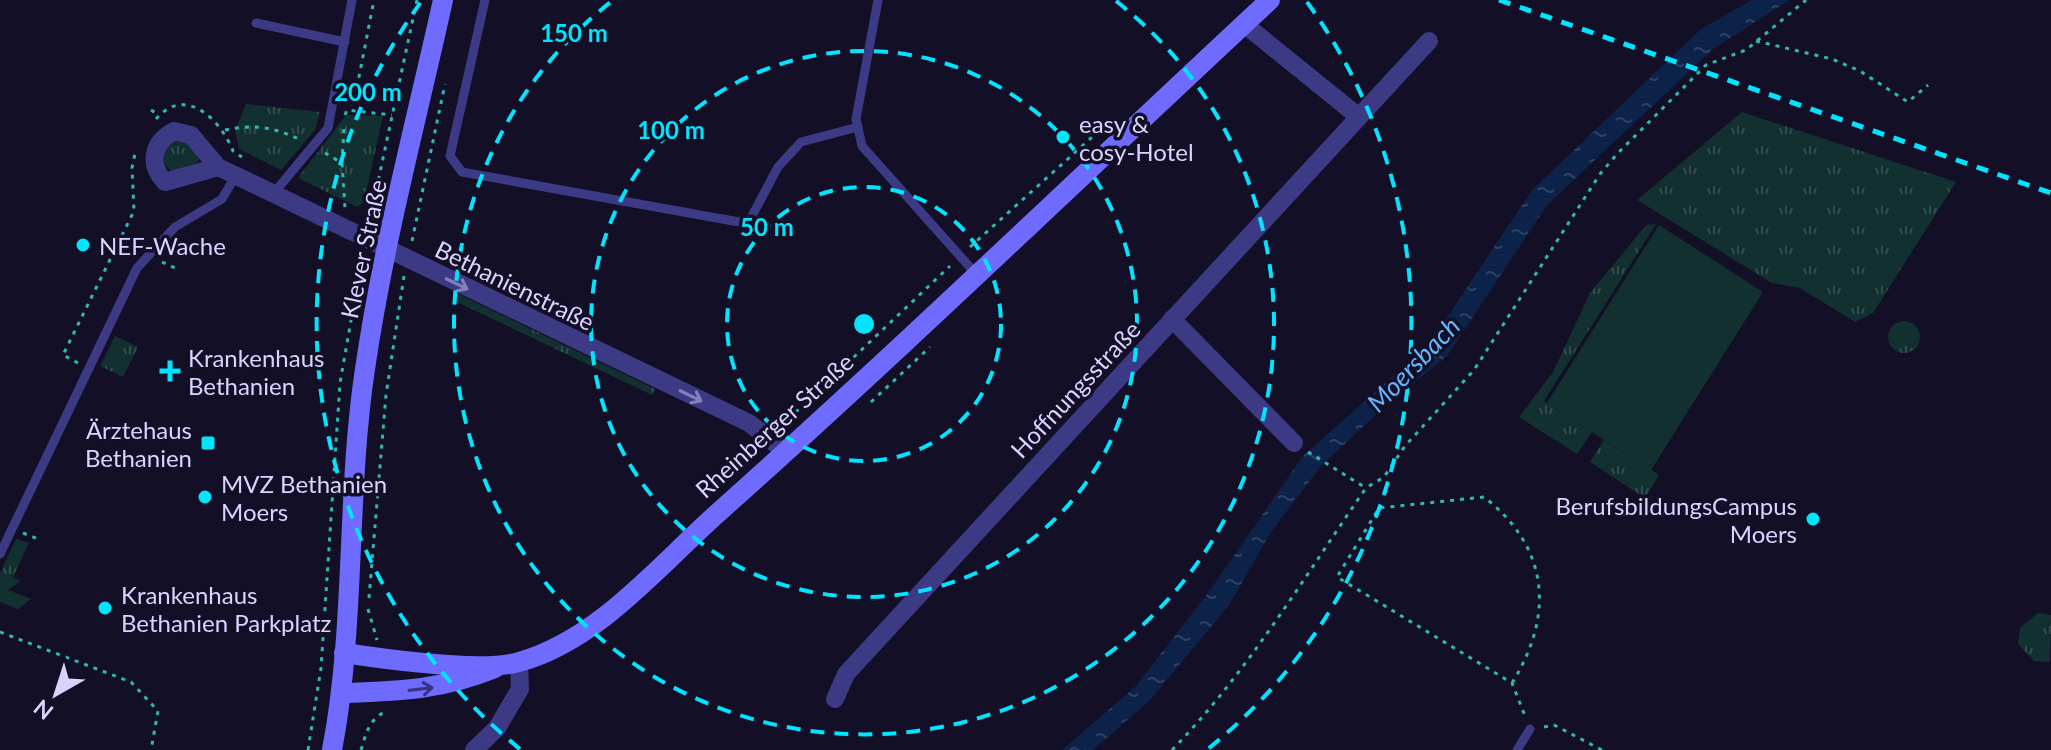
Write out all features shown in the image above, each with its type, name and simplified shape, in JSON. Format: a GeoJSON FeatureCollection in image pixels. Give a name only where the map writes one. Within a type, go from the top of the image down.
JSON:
{"type":"FeatureCollection","features":[{"type":"Feature","properties":{"kind":"main road","name":"Klever Straße"},"geometry":{"type":"LineString","coordinates":[[332,750],[343,693],[353,471],[365,368],[386,250],[443,0]]}},
{"type":"Feature","properties":{"kind":"main road","name":"Rheinberger Straße"},"geometry":{"type":"LineString","coordinates":[[343,693],[414,690],[456,684],[574,638],[786,452],[1270,0]]}},
{"type":"Feature","properties":{"kind":"main road"},"geometry":{"type":"LineString","coordinates":[[344,653],[427,662],[512,663]]}},
{"type":"Feature","properties":{"kind":"street"},"geometry":{"type":"LineString","coordinates":[[1244,24],[1359,117]]}},
{"type":"Feature","properties":{"kind":"street","name":"Hoffnungsstraße"},"geometry":{"type":"LineString","coordinates":[[835,699],[846,674],[1429,41]]}},
{"type":"Feature","properties":{"kind":"street","name":"Bethanienstraße"},"geometry":{"type":"LineString","coordinates":[[227,171],[165,182],[154,166],[153,154],[164,137],[174,131],[183,131],[199,141],[227,171],[749,423],[786,452]]}},
{"type":"Feature","properties":{"kind":"street"},"geometry":{"type":"LineString","coordinates":[[1172,319],[1294,443]]}},
{"type":"Feature","properties":{"kind":"street"},"geometry":{"type":"LineString","coordinates":[[474,750],[497,728],[520,689],[512,663]]}},
{"type":"Feature","properties":{"kind":"lane"},"geometry":{"type":"LineString","coordinates":[[273,194],[328,128],[352,0]]}},
{"type":"Feature","properties":{"kind":"lane"},"geometry":{"type":"LineString","coordinates":[[485,0],[450,156],[462,172],[739,222],[751,218],[778,167],[801,142],[858,127]]}},
{"type":"Feature","properties":{"kind":"lane"},"geometry":{"type":"LineString","coordinates":[[878,0],[864,65],[858,127],[862,146],[976,274]]}},
{"type":"Feature","properties":{"kind":"lane"},"geometry":{"type":"LineString","coordinates":[[256,23],[345,42]]}},
{"type":"Feature","properties":{"kind":"lane"},"geometry":{"type":"LineString","coordinates":[[0,554],[137,268],[175,227],[222,199],[227,171]]}},
{"type":"Feature","properties":{"kind":"lane"},"geometry":{"type":"LineString","coordinates":[[1517,750],[1530,729]]}},
{"type":"Feature","properties":{"kind":"path"},"geometry":{"type":"LineString","coordinates":[[1172,750],[1203,719],[1241,669],[1366,488],[1384,477],[1405,446],[1474,370],[1600,174],[1706,65],[1746,50],[1806,0]]}},
{"type":"Feature","properties":{"kind":"path"},"geometry":{"type":"LineString","coordinates":[[1756,41],[1832,59],[1860,71],[1908,102],[1928,85]]}},
{"type":"Feature","properties":{"kind":"path"},"geometry":{"type":"LineString","coordinates":[[390,645],[377,639],[368,611],[386,395],[407,260],[445,84]]}},
{"type":"Feature","properties":{"kind":"path"},"geometry":{"type":"LineString","coordinates":[[151,110],[159,115]]}},
{"type":"Feature","properties":{"kind":"path"},"geometry":{"type":"LineString","coordinates":[[342,163],[347,110],[392,115]]}},
{"type":"Feature","properties":{"kind":"path"},"geometry":{"type":"LineString","coordinates":[[768,438],[1110,121]]}},
{"type":"Feature","properties":{"kind":"path"},"geometry":{"type":"LineString","coordinates":[[88,368],[63,355],[134,211],[135,185]]}},
{"type":"Feature","properties":{"kind":"path"},"geometry":{"type":"LineString","coordinates":[[1294,443],[1366,488]]}},
{"type":"Feature","properties":{"kind":"path"},"geometry":{"type":"LineString","coordinates":[[1512,683],[1535,640],[1540,605],[1533,563],[1513,526],[1484,497],[1379,508],[1337,577],[1512,683],[1530,729],[1554,725],[1602,750]]}},
{"type":"Feature","properties":{"kind":"path"},"geometry":{"type":"LineString","coordinates":[[0,632],[131,682],[158,711],[151,750]]}},
{"type":"Feature","properties":{"kind":"path"},"geometry":{"type":"LineString","coordinates":[[361,750],[369,727],[377,716]]}},
{"type":"Feature","properties":{"kind":"green space"},"geometry":{"type":"Polygon","coordinates":[[[246,104],[320,112],[315,130],[281,170],[239,149],[235,131],[246,104]]]}},
{"type":"Feature","properties":{"kind":"green space"},"geometry":{"type":"Polygon","coordinates":[[[1742,112],[1956,182],[1873,313],[1855,322],[1800,288],[1772,283],[1637,200],[1742,112]]]}},
{"type":"Feature","properties":{"kind":"green space"},"geometry":{"type":"Polygon","coordinates":[[[346,115],[383,116],[364,202],[357,207],[298,178],[346,115]]]}},
{"type":"Feature","properties":{"kind":"green space"},"geometry":{"type":"Polygon","coordinates":[[[184,137],[200,155],[197,163],[172,172],[164,162],[164,150],[168,142],[184,137]]]}},
{"type":"Feature","properties":{"kind":"green space"},"geometry":{"type":"Polygon","coordinates":[[[1656,224],[1544,401],[1592,432],[1577,454],[1519,417],[1553,372],[1590,293],[1646,225],[1656,224]]]}},
{"type":"Feature","properties":{"kind":"green space"},"geometry":{"type":"Polygon","coordinates":[[[1659,225],[1763,292],[1651,470],[1547,403],[1659,225]]]}},
{"type":"Feature","properties":{"kind":"green space"},"geometry":{"type":"Polygon","coordinates":[[[456,293],[655,389],[652,395],[455,301],[456,293]]]}},
{"type":"Feature","properties":{"kind":"green space"},"geometry":{"type":"Polygon","coordinates":[[[1904,321],[1915,326],[1920,337],[1915,348],[1904,353],[1893,348],[1888,337],[1893,326],[1904,321]]]}},
{"type":"Feature","properties":{"kind":"green space"},"geometry":{"type":"Polygon","coordinates":[[[115,336],[138,347],[123,377],[100,366],[115,336]]]}},
{"type":"Feature","properties":{"kind":"green space"},"geometry":{"type":"Polygon","coordinates":[[[1604,440],[1659,475],[1645,498],[1590,462],[1604,440]]]}},
{"type":"Feature","properties":{"kind":"green space"},"geometry":{"type":"Polygon","coordinates":[[[16,539],[29,543],[13,577],[21,581],[8,590],[31,599],[18,609],[0,602],[0,573],[16,539]]]}},
{"type":"Feature","properties":{"kind":"green space"},"geometry":{"type":"Polygon","coordinates":[[[2038,613],[2051,615],[2050,662],[2034,661],[2018,644],[2020,628],[2038,613]]]}},
{"type":"Feature","properties":{"kind":"water","name":"Moersbach"},"geometry":{"type":"Polygon","coordinates":[[[1752,0],[1790,0],[1714,48],[1547,205],[1447,356],[1382,409],[1321,466],[1271,532],[1229,605],[1150,700],[1093,750],[1062,750],[1135,687],[1208,593],[1303,456],[1430,343],[1532,190],[1700,30],[1752,0]]]}},
{"type":"Feature","properties":{"kind":"railway"},"geometry":{"type":"LineString","coordinates":[[1499,0],[2051,193]]}},
{"type":"Feature","properties":{"kind":"place","name":"easy & cosy-Hotel"},"geometry":{"type":"Point","coordinates":[1063,137]}},
{"type":"Feature","properties":{"kind":"place","name":"NEF-Wache"},"geometry":{"type":"Point","coordinates":[83,245]}},
{"type":"Feature","properties":{"kind":"place","name":"Krankenhaus Bethanien"},"geometry":{"type":"Point","coordinates":[170,371]}},
{"type":"Feature","properties":{"kind":"place","name":"Ärztehaus Bethanien"},"geometry":{"type":"Point","coordinates":[208,443]}},
{"type":"Feature","properties":{"kind":"place","name":"MVZ Bethanien Moers"},"geometry":{"type":"Point","coordinates":[205,497]}},
{"type":"Feature","properties":{"kind":"place","name":"BerufsbildungsCampus Moers"},"geometry":{"type":"Point","coordinates":[1813,519]}},
{"type":"Feature","properties":{"kind":"place","name":"Krankenhaus Bethanien Parkplatz"},"geometry":{"type":"Point","coordinates":[105,608]}}]}
